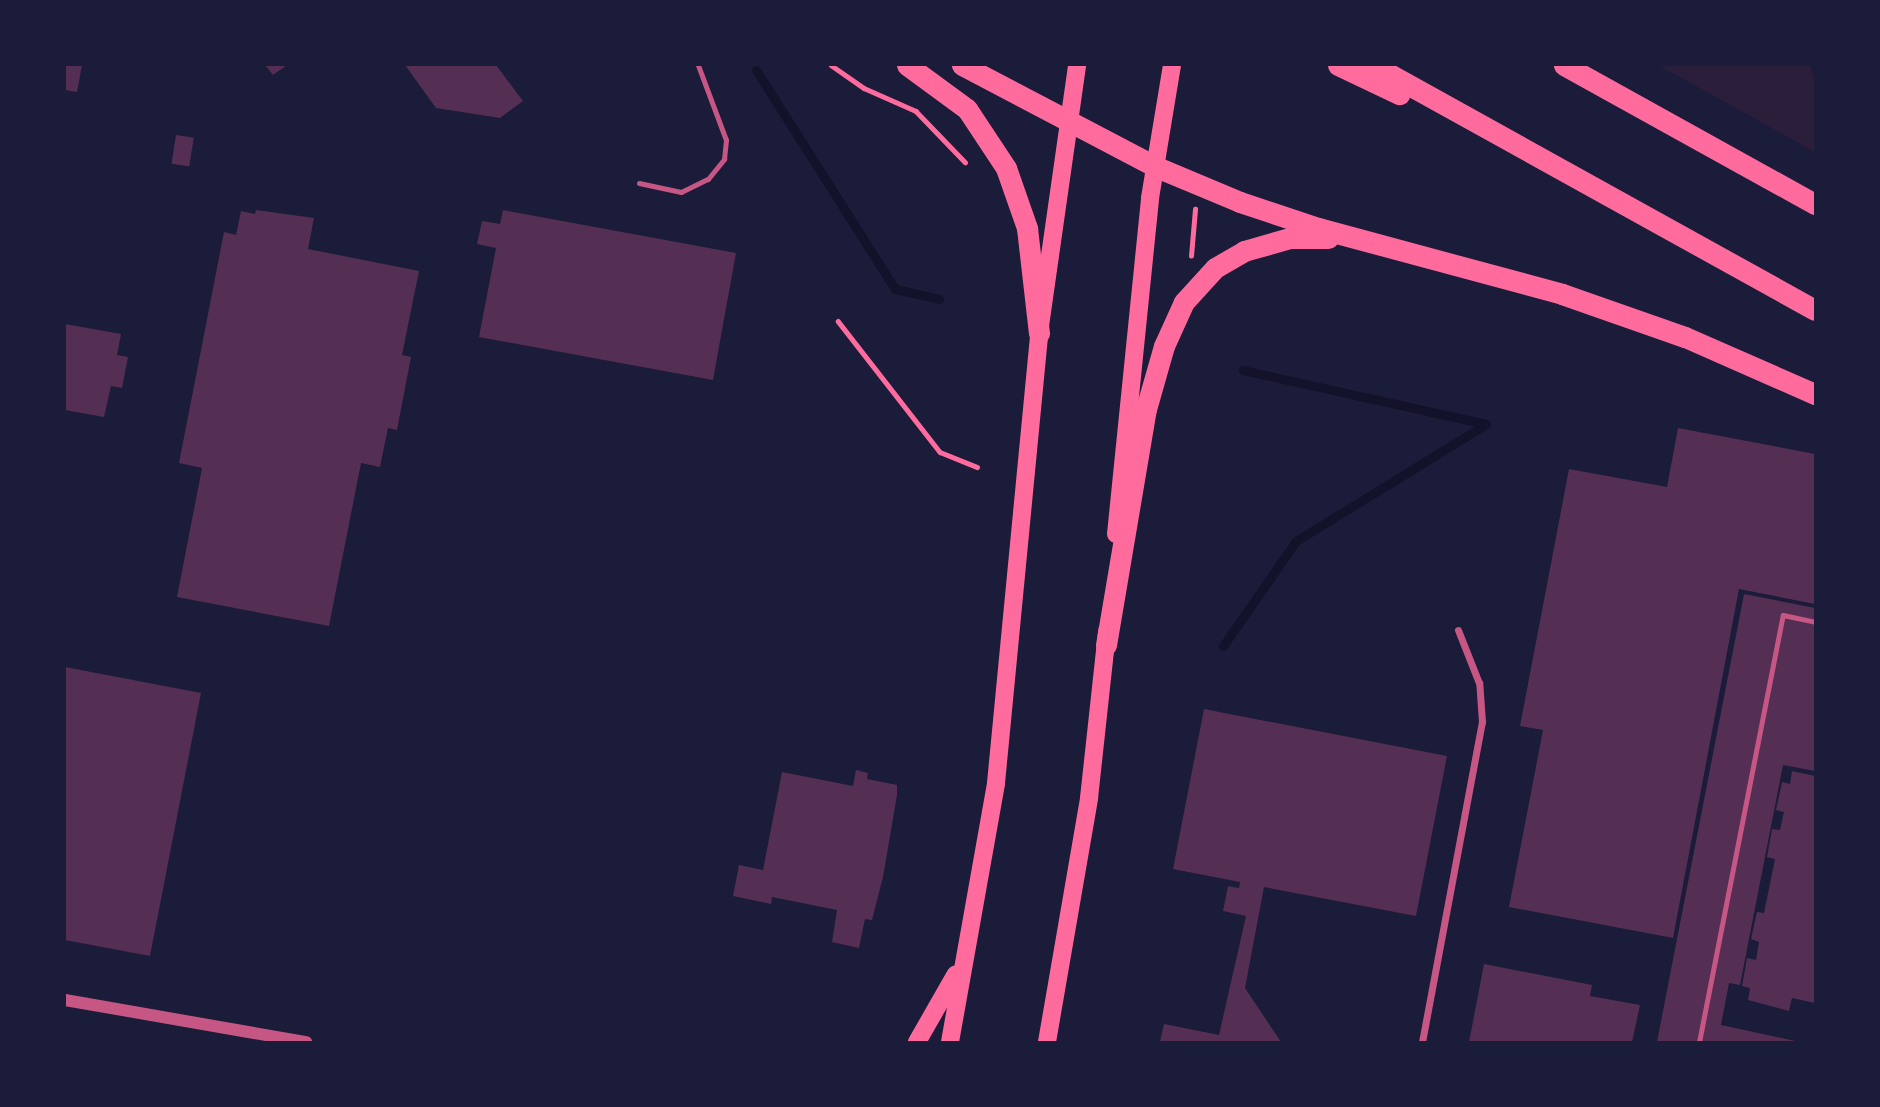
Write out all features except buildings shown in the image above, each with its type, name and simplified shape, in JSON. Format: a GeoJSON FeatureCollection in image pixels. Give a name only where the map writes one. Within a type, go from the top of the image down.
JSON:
{"type":"FeatureCollection","features":[{"type":"Feature","properties":{"kind":"highway"},"geometry":{"type":"LineString","coordinates":[[906,65],[967,109],[1006,168],[1027,228],[1039,332]]}},
{"type":"Feature","properties":{"kind":"highway"},"geometry":{"type":"LineString","coordinates":[[962,65],[1067,123],[1154,166],[1318,228],[1415,253],[1624,315],[1815,394]]}},
{"type":"Feature","properties":{"kind":"highway"},"geometry":{"type":"LineString","coordinates":[[1338,65],[1612,197]]}},
{"type":"Feature","properties":{"kind":"highway"},"geometry":{"type":"LineString","coordinates":[[1373,65],[1815,310]]}},
{"type":"Feature","properties":{"kind":"highway"},"geometry":{"type":"LineString","coordinates":[[1564,65],[1815,204]]}},
{"type":"Feature","properties":{"kind":"highway"},"geometry":{"type":"LineString","coordinates":[[1106,645],[1146,409],[1164,346],[1192,290],[1232,257],[1290,238],[1339,238],[1415,253]]}},
{"type":"Feature","properties":{"kind":"main road"},"geometry":{"type":"LineString","coordinates":[[950,1042],[996,783],[1039,332],[1077,65]]}},
{"type":"Feature","properties":{"kind":"main road"},"geometry":{"type":"LineString","coordinates":[[1047,1042],[1078,876],[1106,645],[1154,166],[1170,71]]}},
{"type":"Feature","properties":{"kind":"main road"},"geometry":{"type":"LineString","coordinates":[[918,1042],[963,962]]}},
{"type":"Feature","properties":{"kind":"street"},"geometry":{"type":"LineString","coordinates":[[1422,1042],[1482,722],[1479,683],[1458,630]]}},
{"type":"Feature","properties":{"kind":"street"},"geometry":{"type":"LineString","coordinates":[[65,1000],[306,1042]]}},
{"type":"Feature","properties":{"kind":"lane"},"geometry":{"type":"LineString","coordinates":[[639,183],[681,192],[708,179],[724,159],[726,140],[698,65]]}},
{"type":"Feature","properties":{"kind":"lane"},"geometry":{"type":"LineString","coordinates":[[1699,1042],[1783,615],[1815,622]]}},
{"type":"Feature","properties":{"kind":"path"},"geometry":{"type":"LineString","coordinates":[[831,65],[864,88],[916,111],[965,162]]}},
{"type":"Feature","properties":{"kind":"path"},"geometry":{"type":"LineString","coordinates":[[1191,267],[1195,205]]}},
{"type":"Feature","properties":{"kind":"path"},"geometry":{"type":"LineString","coordinates":[[838,321],[940,452],[977,467]]}},
{"type":"Feature","properties":{"kind":"shaded area"},"geometry":{"type":"Polygon","coordinates":[[[1658,65],[1810,65],[1815,79],[1815,152],[1658,65]]]}},
{"type":"Feature","properties":{"kind":"waterway"},"geometry":{"type":"LineString","coordinates":[[756,70],[895,289],[939,299]]}},
{"type":"Feature","properties":{"kind":"waterway"},"geometry":{"type":"LineString","coordinates":[[1223,646],[1296,541],[1486,424],[1243,370]]}}]}
